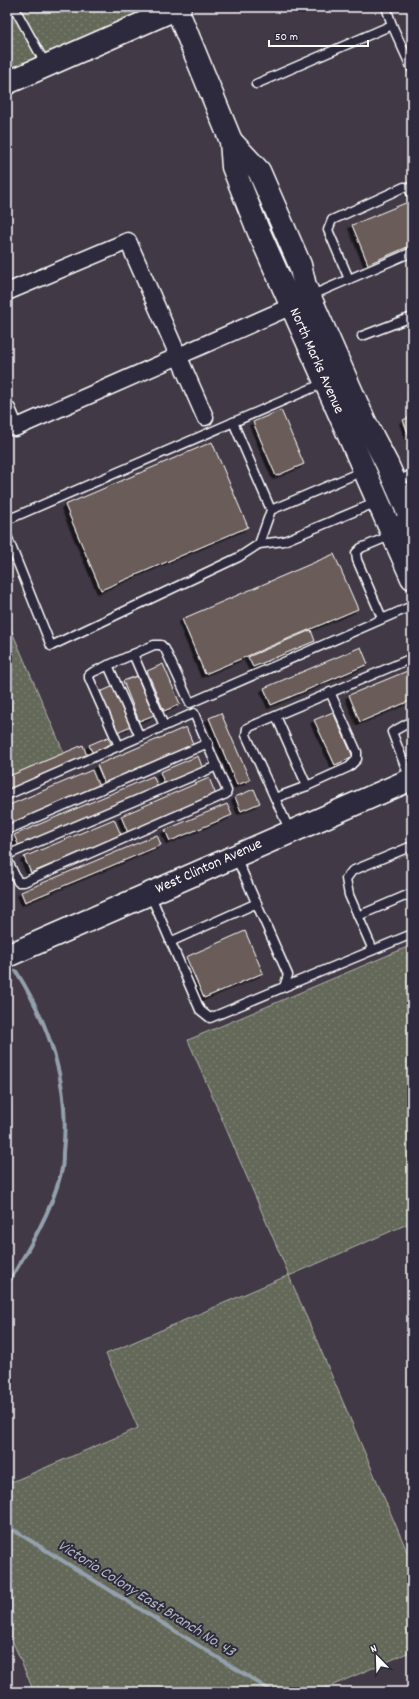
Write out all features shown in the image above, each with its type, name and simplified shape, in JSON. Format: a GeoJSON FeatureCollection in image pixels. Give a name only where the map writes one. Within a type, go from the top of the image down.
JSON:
{"type":"FeatureCollection","features":[{"type":"Feature","properties":{"kind":"main road"},"geometry":{"type":"LineString","coordinates":[[7,84],[177,8]]}},
{"type":"Feature","properties":{"kind":"main road","name":"North Marks Avenue"},"geometry":{"type":"LineString","coordinates":[[177,8],[231,141],[233,167],[258,230],[302,296],[365,422],[403,478],[412,521]]}},
{"type":"Feature","properties":{"kind":"main road","name":"North Marks Avenue"},"geometry":{"type":"LineString","coordinates":[[231,141],[259,171],[300,265],[302,296],[326,383],[378,502],[402,536],[412,578]]}},
{"type":"Feature","properties":{"kind":"main road","name":"West Clinton Avenue"},"geometry":{"type":"LineString","coordinates":[[7,956],[411,779]]}},
{"type":"Feature","properties":{"kind":"street"},"geometry":{"type":"LineString","coordinates":[[7,292],[128,241],[205,417]]}},
{"type":"Feature","properties":{"kind":"street"},"geometry":{"type":"LineString","coordinates":[[7,409],[15,428],[179,356],[302,296]]}},
{"type":"Feature","properties":{"kind":"lane"},"geometry":{"type":"LineString","coordinates":[[14,7],[46,66]]}},
{"type":"Feature","properties":{"kind":"lane"},"geometry":{"type":"LineString","coordinates":[[386,7],[392,25],[412,69]]}},
{"type":"Feature","properties":{"kind":"lane"},"geometry":{"type":"LineString","coordinates":[[256,84],[392,25]]}},
{"type":"Feature","properties":{"kind":"lane"},"geometry":{"type":"LineString","coordinates":[[349,280],[328,230],[332,220],[404,187],[409,188],[412,195]]}},
{"type":"Feature","properties":{"kind":"lane"},"geometry":{"type":"LineString","coordinates":[[302,296],[349,280],[412,252]]}},
{"type":"Feature","properties":{"kind":"lane"},"geometry":{"type":"LineString","coordinates":[[362,336],[412,317]]}},
{"type":"Feature","properties":{"kind":"lane"},"geometry":{"type":"LineString","coordinates":[[7,520],[326,383]]}},
{"type":"Feature","properties":{"kind":"lane"},"geometry":{"type":"LineString","coordinates":[[233,422],[271,510],[259,544]]}},
{"type":"Feature","properties":{"kind":"lane"},"geometry":{"type":"LineString","coordinates":[[271,510],[364,470]]}},
{"type":"Feature","properties":{"kind":"lane"},"geometry":{"type":"LineString","coordinates":[[7,536],[51,646],[239,557],[259,544],[284,541],[378,502]]}},
{"type":"Feature","properties":{"kind":"lane"},"geometry":{"type":"LineString","coordinates":[[382,618],[357,560],[356,553],[361,548],[402,536]]}},
{"type":"Feature","properties":{"kind":"lane"},"geometry":{"type":"LineString","coordinates":[[190,703],[412,606]]}},
{"type":"Feature","properties":{"kind":"lane"},"geometry":{"type":"LineString","coordinates":[[7,859],[10,874],[18,882],[24,882],[226,794],[227,788],[208,743],[165,649],[161,645],[154,645],[89,675],[119,746]]}},
{"type":"Feature","properties":{"kind":"lane"},"geometry":{"type":"LineString","coordinates":[[133,654],[164,726]]}},
{"type":"Feature","properties":{"kind":"lane"},"geometry":{"type":"LineString","coordinates":[[290,832],[246,735],[247,728],[412,658]]}},
{"type":"Feature","properties":{"kind":"lane"},"geometry":{"type":"LineString","coordinates":[[108,665],[140,736]]}},
{"type":"Feature","properties":{"kind":"lane"},"geometry":{"type":"LineString","coordinates":[[275,798],[307,786],[349,767],[357,758],[357,752],[330,692]]}},
{"type":"Feature","properties":{"kind":"lane"},"geometry":{"type":"LineString","coordinates":[[7,795],[194,713]]}},
{"type":"Feature","properties":{"kind":"lane"},"geometry":{"type":"LineString","coordinates":[[276,716],[307,786]]}},
{"type":"Feature","properties":{"kind":"lane"},"geometry":{"type":"LineString","coordinates":[[411,779],[392,732],[412,720]]}},
{"type":"Feature","properties":{"kind":"lane"},"geometry":{"type":"LineString","coordinates":[[7,830],[208,743]]}},
{"type":"Feature","properties":{"kind":"lane"},"geometry":{"type":"LineString","coordinates":[[7,855],[217,766]]}},
{"type":"Feature","properties":{"kind":"lane"},"geometry":{"type":"LineString","coordinates":[[373,950],[348,895],[346,879],[352,871],[412,846]]}},
{"type":"Feature","properties":{"kind":"lane"},"geometry":{"type":"LineString","coordinates":[[235,856],[288,975],[284,987]]}},
{"type":"Feature","properties":{"kind":"lane"},"geometry":{"type":"LineString","coordinates":[[358,916],[412,893]]}},
{"type":"Feature","properties":{"kind":"lane"},"geometry":{"type":"LineString","coordinates":[[149,894],[200,1010],[210,1018],[412,934]]}},
{"type":"Feature","properties":{"kind":"lane"},"geometry":{"type":"LineString","coordinates":[[170,942],[257,903]]}},
{"type":"Feature","properties":{"kind":"green space"},"geometry":{"type":"Polygon","coordinates":[[[7,7],[156,7],[7,71],[7,7]]]}},
{"type":"Feature","properties":{"kind":"green space"},"geometry":{"type":"Polygon","coordinates":[[[7,620],[64,753],[7,777],[7,620]]]}},
{"type":"Feature","properties":{"kind":"green space"},"geometry":{"type":"Polygon","coordinates":[[[412,945],[412,1222],[289,1276],[412,1563],[412,1651],[317,1692],[34,1692],[7,1628],[7,1484],[138,1428],[106,1354],[289,1275],[188,1040],[412,945]]]}},
{"type":"Feature","properties":{"kind":"building"},"geometry":{"type":"Polygon","coordinates":[[[408,202],[412,212],[412,245],[368,264],[352,225],[408,202]]]}},
{"type":"Feature","properties":{"kind":"building"},"geometry":{"type":"Polygon","coordinates":[[[281,410],[304,464],[276,476],[253,422],[281,410]]]}},
{"type":"Feature","properties":{"kind":"building"},"geometry":{"type":"Polygon","coordinates":[[[412,416],[412,443],[403,420],[412,416]]]}},
{"type":"Feature","properties":{"kind":"building"},"geometry":{"type":"Polygon","coordinates":[[[212,442],[248,527],[101,590],[65,505],[212,442]]]}},
{"type":"Feature","properties":{"kind":"building"},"geometry":{"type":"Polygon","coordinates":[[[334,554],[358,609],[205,674],[182,619],[334,554]]]}},
{"type":"Feature","properties":{"kind":"building"},"geometry":{"type":"Polygon","coordinates":[[[311,630],[315,641],[253,667],[248,657],[311,630]]]}},
{"type":"Feature","properties":{"kind":"building"},"geometry":{"type":"Polygon","coordinates":[[[361,647],[368,664],[271,705],[264,688],[361,647]]]}},
{"type":"Feature","properties":{"kind":"building"},"geometry":{"type":"Polygon","coordinates":[[[163,664],[180,704],[164,711],[147,671],[163,664]]]}},
{"type":"Feature","properties":{"kind":"building"},"geometry":{"type":"Polygon","coordinates":[[[412,669],[412,700],[360,722],[349,695],[412,669]]]}},
{"type":"Feature","properties":{"kind":"building"},"geometry":{"type":"Polygon","coordinates":[[[137,676],[154,715],[139,721],[123,681],[137,676]]]}},
{"type":"Feature","properties":{"kind":"building"},"geometry":{"type":"Polygon","coordinates":[[[114,686],[131,726],[117,732],[100,692],[114,686]]]}},
{"type":"Feature","properties":{"kind":"building"},"geometry":{"type":"Polygon","coordinates":[[[333,712],[353,757],[335,765],[314,720],[333,712]]]}},
{"type":"Feature","properties":{"kind":"building"},"geometry":{"type":"Polygon","coordinates":[[[221,713],[250,780],[237,785],[209,718],[221,713]]]}},
{"type":"Feature","properties":{"kind":"building"},"geometry":{"type":"Polygon","coordinates":[[[186,727],[194,746],[105,784],[97,765],[186,727]]]}},
{"type":"Feature","properties":{"kind":"building"},"geometry":{"type":"Polygon","coordinates":[[[108,737],[112,746],[93,754],[89,745],[108,737]]]}},
{"type":"Feature","properties":{"kind":"building"},"geometry":{"type":"Polygon","coordinates":[[[83,745],[87,756],[7,790],[7,777],[83,745]]]}},
{"type":"Feature","properties":{"kind":"building"},"geometry":{"type":"Polygon","coordinates":[[[198,756],[203,769],[165,785],[160,772],[198,756]]]}},
{"type":"Feature","properties":{"kind":"building"},"geometry":{"type":"Polygon","coordinates":[[[92,770],[99,787],[9,824],[7,819],[7,806],[92,770]]]}},
{"type":"Feature","properties":{"kind":"building"},"geometry":{"type":"Polygon","coordinates":[[[153,776],[158,787],[19,846],[14,835],[153,776]]]}},
{"type":"Feature","properties":{"kind":"building"},"geometry":{"type":"Polygon","coordinates":[[[209,778],[216,795],[128,833],[121,816],[209,778]]]}},
{"type":"Feature","properties":{"kind":"building"},"geometry":{"type":"Polygon","coordinates":[[[254,789],[260,803],[241,811],[235,797],[254,789]]]}},
{"type":"Feature","properties":{"kind":"building"},"geometry":{"type":"Polygon","coordinates":[[[227,804],[232,815],[170,841],[165,830],[227,804]]]}},
{"type":"Feature","properties":{"kind":"building"},"geometry":{"type":"Polygon","coordinates":[[[114,819],[121,835],[31,873],[24,857],[114,819]]]}},
{"type":"Feature","properties":{"kind":"building"},"geometry":{"type":"Polygon","coordinates":[[[157,835],[161,845],[25,902],[21,892],[157,835]]]}},
{"type":"Feature","properties":{"kind":"building"},"geometry":{"type":"Polygon","coordinates":[[[245,931],[263,973],[204,998],[186,957],[245,931]]]}},
{"type":"Feature","properties":{"kind":"waterway","name":"Victoria Colony East Branch No. 43"},"geometry":{"type":"LineString","coordinates":[[7,1285],[38,1231],[57,1188],[63,1166],[65,1128],[61,1081],[48,1035],[39,1013],[16,971]]}},
{"type":"Feature","properties":{"kind":"waterway","name":"Victoria Colony East Branch No. 43"},"geometry":{"type":"LineString","coordinates":[[7,1526],[273,1692]]}}]}
